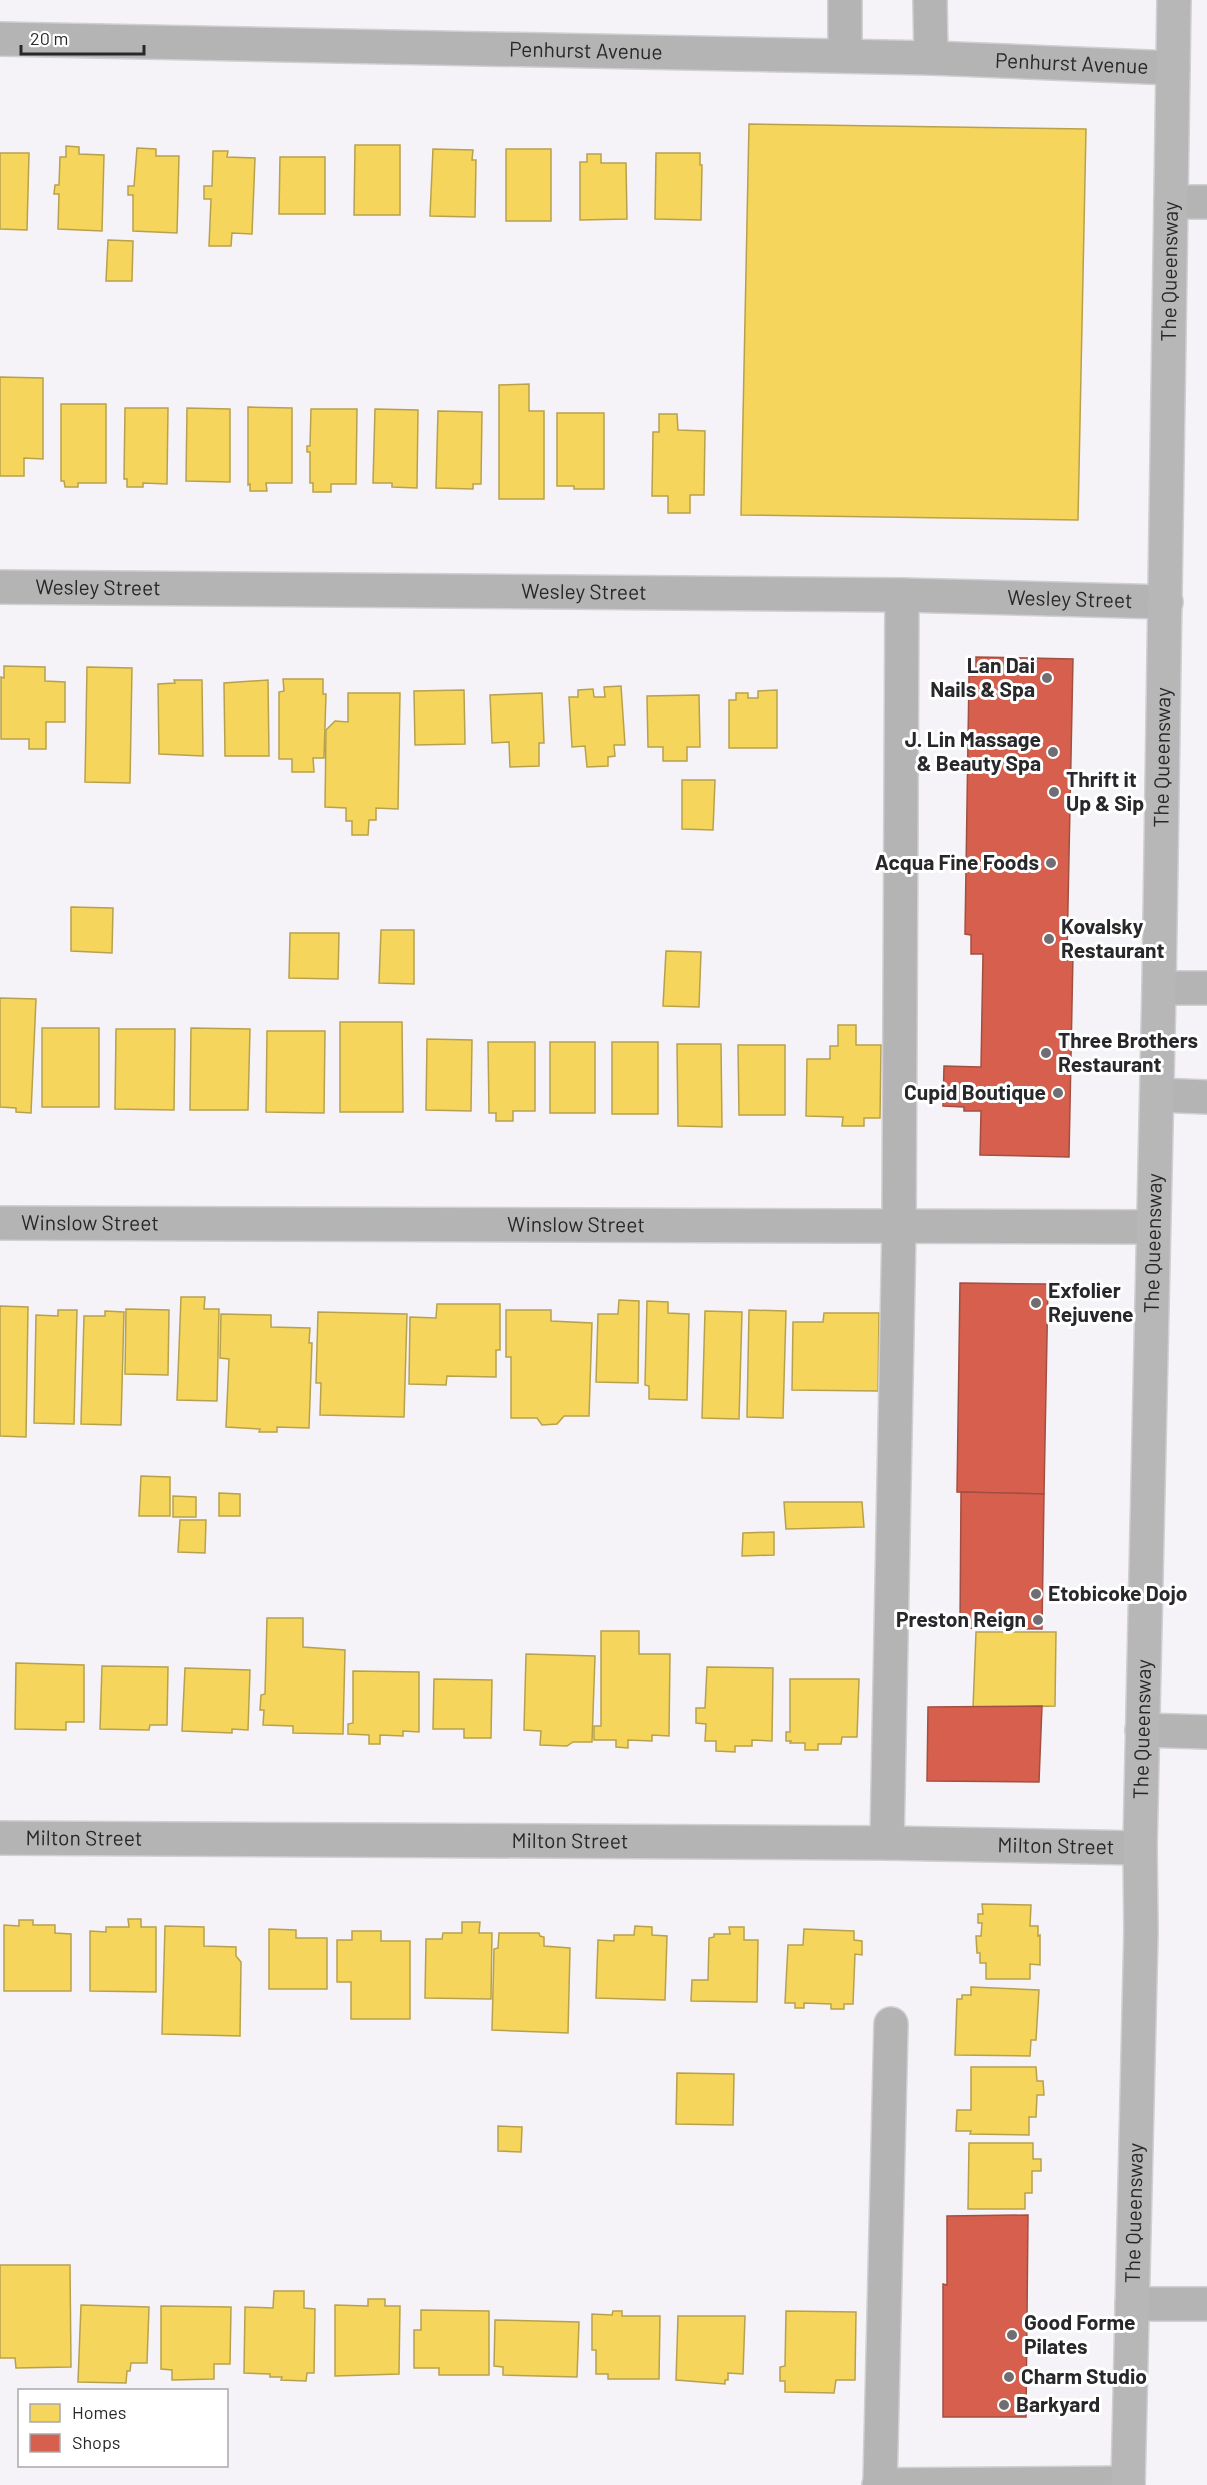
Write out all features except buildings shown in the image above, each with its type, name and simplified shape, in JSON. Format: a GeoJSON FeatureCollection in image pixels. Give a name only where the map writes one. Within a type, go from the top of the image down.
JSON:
{"type":"FeatureCollection","features":[{"type":"Feature","properties":{"kind":"main road","name":"The Queensway"},"geometry":{"type":"LineString","coordinates":[[1128,2484],[1159,988],[1174,0]]}},
{"type":"Feature","properties":{"kind":"street"},"geometry":{"type":"LineString","coordinates":[[845,0],[845,56]]}},
{"type":"Feature","properties":{"kind":"street"},"geometry":{"type":"LineString","coordinates":[[930,0],[931,58]]}},
{"type":"Feature","properties":{"kind":"street","name":"Penhurst Avenue"},"geometry":{"type":"LineString","coordinates":[[0,39],[931,58],[1173,68]]}},
{"type":"Feature","properties":{"kind":"street"},"geometry":{"type":"LineString","coordinates":[[1171,202],[1207,202]]}},
{"type":"Feature","properties":{"kind":"street","name":"Wesley Street"},"geometry":{"type":"LineString","coordinates":[[0,587],[902,595],[1166,602]]}},
{"type":"Feature","properties":{"kind":"street"},"geometry":{"type":"LineString","coordinates":[[887,1843],[899,1227],[902,595]]}},
{"type":"Feature","properties":{"kind":"street"},"geometry":{"type":"LineString","coordinates":[[1159,988],[1207,988]]}},
{"type":"Feature","properties":{"kind":"street"},"geometry":{"type":"LineString","coordinates":[[1157,1095],[1207,1097]]}},
{"type":"Feature","properties":{"kind":"street","name":"Winslow Street"},"geometry":{"type":"LineString","coordinates":[[0,1223],[1153,1227]]}},
{"type":"Feature","properties":{"kind":"street"},"geometry":{"type":"LineString","coordinates":[[1142,1730],[1207,1732]]}},
{"type":"Feature","properties":{"kind":"street","name":"Milton Street"},"geometry":{"type":"LineString","coordinates":[[0,1838],[887,1843],[1140,1848]]}},
{"type":"Feature","properties":{"kind":"street"},"geometry":{"type":"LineString","coordinates":[[891,2024],[880,2485],[1128,2484]]}},
{"type":"Feature","properties":{"kind":"street"},"geometry":{"type":"LineString","coordinates":[[1132,2304],[1207,2304]]}},
{"type":"Feature","properties":{"kind":"place","name":"Lan Dai Nails & Spa"},"geometry":{"type":"Point","coordinates":[1047,678]}},
{"type":"Feature","properties":{"kind":"place","name":"J. Lin Massage & Beauty Spa"},"geometry":{"type":"Point","coordinates":[1053,752]}},
{"type":"Feature","properties":{"kind":"place","name":"Thrift it Up & Sip"},"geometry":{"type":"Point","coordinates":[1054,792]}},
{"type":"Feature","properties":{"kind":"place","name":"Acqua Fine Foods"},"geometry":{"type":"Point","coordinates":[1051,863]}},
{"type":"Feature","properties":{"kind":"place","name":"Kovalsky Restaurant"},"geometry":{"type":"Point","coordinates":[1049,939]}},
{"type":"Feature","properties":{"kind":"place","name":"Three Brothers Restaurant"},"geometry":{"type":"Point","coordinates":[1046,1053]}},
{"type":"Feature","properties":{"kind":"place","name":"Cupid Boutique"},"geometry":{"type":"Point","coordinates":[1058,1093]}},
{"type":"Feature","properties":{"kind":"place","name":"Exfolier Rejuvene"},"geometry":{"type":"Point","coordinates":[1036,1303]}},
{"type":"Feature","properties":{"kind":"place","name":"Etobicoke Dojo"},"geometry":{"type":"Point","coordinates":[1036,1594]}},
{"type":"Feature","properties":{"kind":"place","name":"Preston Reign"},"geometry":{"type":"Point","coordinates":[1038,1620]}},
{"type":"Feature","properties":{"kind":"place","name":"Good Forme Pilates"},"geometry":{"type":"Point","coordinates":[1012,2335]}},
{"type":"Feature","properties":{"kind":"place","name":"Charm Studio"},"geometry":{"type":"Point","coordinates":[1009,2377]}},
{"type":"Feature","properties":{"kind":"place","name":"Barkyard"},"geometry":{"type":"Point","coordinates":[1004,2405]}}]}
